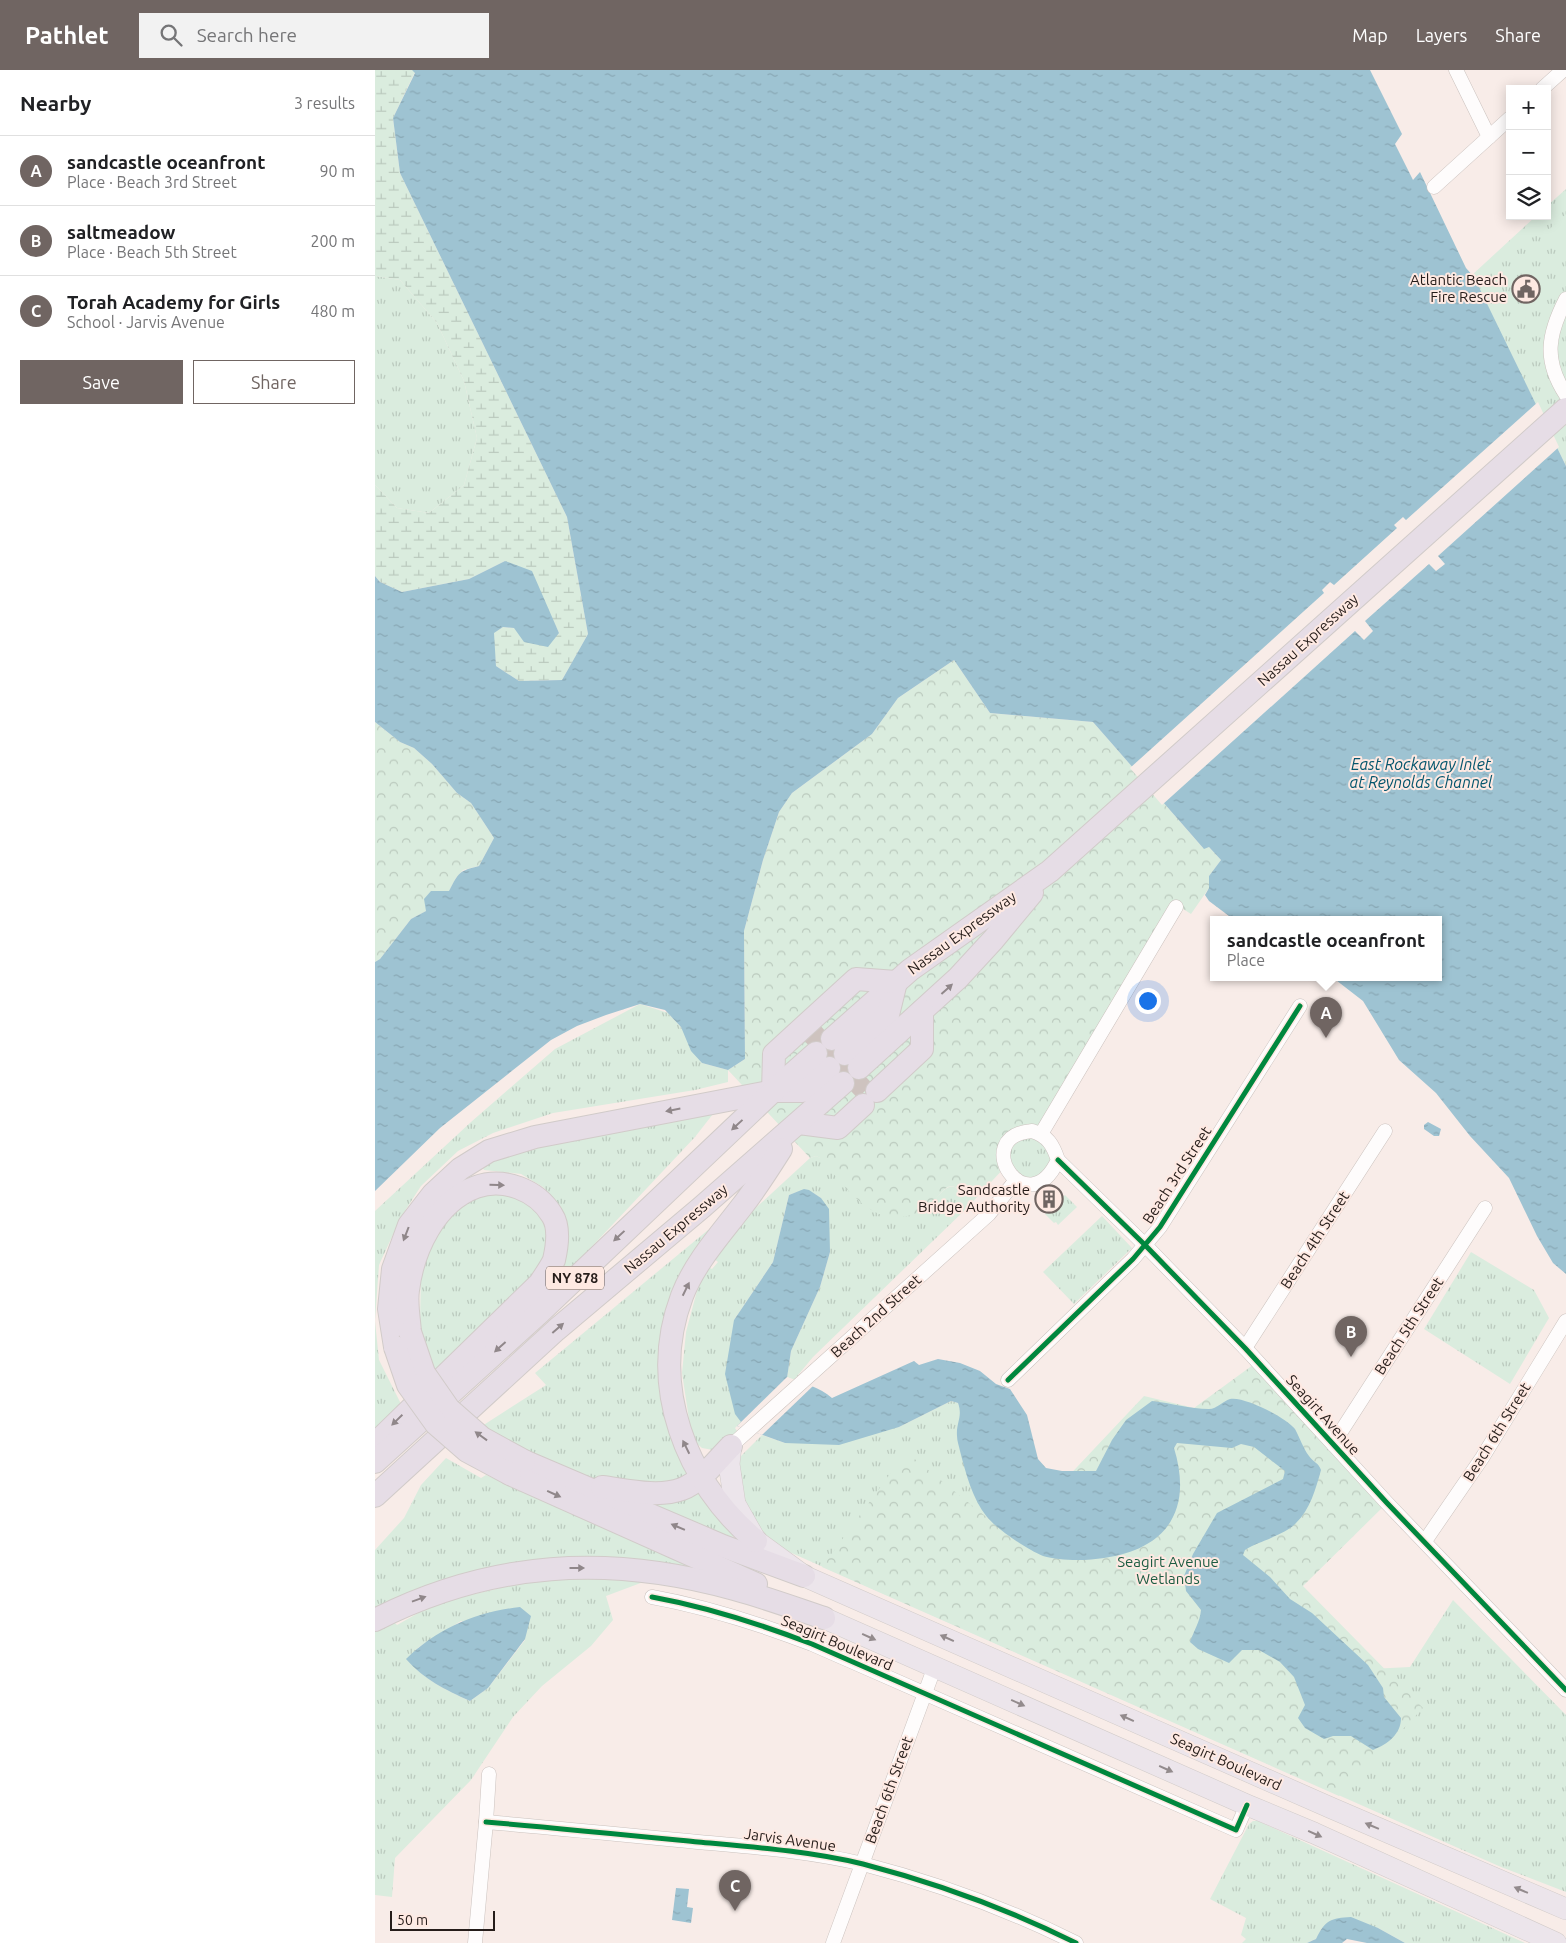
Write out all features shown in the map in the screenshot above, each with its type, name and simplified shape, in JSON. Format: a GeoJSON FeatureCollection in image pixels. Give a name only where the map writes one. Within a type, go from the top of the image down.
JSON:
{"type":"FeatureCollection","features":[{"type":"Feature","properties":{"kind":"highway","name":"Nassau Expressway"},"geometry":{"type":"LineString","coordinates":[[375,1496],[556,1330],[703,1207],[799,1123],[841,1065],[896,982],[946,944],[1050,871],[1566,409]]}},
{"type":"Feature","properties":{"kind":"highway","name":"Nassau Expressway"},"geometry":{"type":"LineString","coordinates":[[841,1065],[896,1022],[922,1011],[958,978],[993,940],[1050,871]]}},
{"type":"Feature","properties":{"kind":"highway"},"geometry":{"type":"LineString","coordinates":[[773,1091],[774,1054],[856,979],[896,982]]}},
{"type":"Feature","properties":{"kind":"highway"},"geometry":{"type":"LineString","coordinates":[[773,1091],[780,1060],[841,1065],[922,1048],[922,1011]]}},
{"type":"Feature","properties":{"kind":"highway"},"geometry":{"type":"LineString","coordinates":[[824,1618],[517,1468],[449,1409],[402,1339],[389,1309],[393,1269],[409,1225],[433,1194],[459,1170],[489,1151],[535,1137],[773,1091],[803,1091],[841,1065]]}},
{"type":"Feature","properties":{"kind":"highway"},"geometry":{"type":"LineString","coordinates":[[756,1541],[740,1528],[717,1502],[700,1477],[680,1435],[672,1397],[670,1359],[674,1326],[682,1296],[699,1263],[750,1196],[799,1123],[838,1128],[841,1065]]}},
{"type":"Feature","properties":{"kind":"highway","name":"Nassau Expressway"},"geometry":{"type":"LineString","coordinates":[[375,1462],[546,1306],[773,1091]]}},
{"type":"Feature","properties":{"kind":"highway"},"geometry":{"type":"LineString","coordinates":[[375,1443],[541,1283],[553,1261],[558,1238],[553,1216],[539,1200],[520,1187],[495,1184],[477,1187],[452,1200],[432,1224],[417,1249],[408,1291],[402,1339]]}},
{"type":"Feature","properties":{"kind":"highway"},"geometry":{"type":"LineString","coordinates":[[581,1485],[663,1493],[683,1489],[700,1477],[731,1446]]}},
{"type":"Feature","properties":{"kind":"highway"},"geometry":{"type":"LineString","coordinates":[[517,1468],[581,1485],[723,1546],[804,1576]]}},
{"type":"Feature","properties":{"kind":"highway"},"geometry":{"type":"LineString","coordinates":[[375,1620],[406,1604],[460,1585],[515,1572],[565,1568],[616,1568],[670,1575],[733,1589],[824,1618]]}},
{"type":"Feature","properties":{"kind":"main road"},"geometry":{"type":"LineString","coordinates":[[731,1446],[729,1464],[735,1504],[756,1541]]}},
{"type":"Feature","properties":{"kind":"main road","name":"Seagirt Boulevard"},"geometry":{"type":"LineString","coordinates":[[756,1541],[804,1576],[1338,1811],[1566,1909]]}},
{"type":"Feature","properties":{"kind":"main road","name":"Seagirt Boulevard"},"geometry":{"type":"LineString","coordinates":[[824,1618],[1313,1833],[1556,1943]]}},
{"type":"Feature","properties":{"kind":"street"},"geometry":{"type":"LineString","coordinates":[[1456,70],[1489,137]]}},
{"type":"Feature","properties":{"kind":"street"},"geometry":{"type":"LineString","coordinates":[[1546,85],[1563,70]]}},
{"type":"Feature","properties":{"kind":"street"},"geometry":{"type":"LineString","coordinates":[[1434,187],[1506,122]]}},
{"type":"Feature","properties":{"kind":"street"},"geometry":{"type":"LineString","coordinates":[[1566,299],[1551,334],[1550,344],[1553,367],[1566,395]]}},
{"type":"Feature","properties":{"kind":"street"},"geometry":{"type":"LineString","coordinates":[[1041,1134],[1176,907]]}},
{"type":"Feature","properties":{"kind":"street","name":"Beach 3rd Street"},"geometry":{"type":"LineString","coordinates":[[1008,1380],[1133,1259],[1160,1227],[1300,1006]]}},
{"type":"Feature","properties":{"kind":"street"},"geometry":{"type":"LineString","coordinates":[[1032,1131],[1048,1138],[1053,1145],[1058,1160],[1048,1177],[1041,1182],[1024,1183],[1016,1180],[1009,1174],[1003,1158],[1005,1149],[1015,1135],[1032,1131]]}},
{"type":"Feature","properties":{"kind":"street","name":"Beach 4th Street"},"geometry":{"type":"LineString","coordinates":[[1245,1348],[1385,1131]]}},
{"type":"Feature","properties":{"kind":"street","name":"Seagirt Avenue"},"geometry":{"type":"LineString","coordinates":[[1058,1160],[1145,1245],[1245,1348],[1333,1444],[1566,1690]]}},
{"type":"Feature","properties":{"kind":"street","name":"Beach 2nd Street"},"geometry":{"type":"LineString","coordinates":[[731,1446],[989,1214],[1016,1180]]}},
{"type":"Feature","properties":{"kind":"street","name":"Beach 5th Street"},"geometry":{"type":"LineString","coordinates":[[1333,1444],[1485,1208]]}},
{"type":"Feature","properties":{"kind":"street","name":"Beach 6th Street"},"geometry":{"type":"LineString","coordinates":[[1425,1541],[1482,1458],[1566,1321]]}},
{"type":"Feature","properties":{"kind":"street","name":"Seagirt Boulevard"},"geometry":{"type":"LineString","coordinates":[[652,1597],[694,1605],[773,1629],[812,1644],[1236,1830],[1247,1805]]}},
{"type":"Feature","properties":{"kind":"street","name":"Beach 6th Street"},"geometry":{"type":"LineString","coordinates":[[833,1943],[935,1666]]}},
{"type":"Feature","properties":{"kind":"street"},"geometry":{"type":"LineString","coordinates":[[475,1943],[489,1774]]}},
{"type":"Feature","properties":{"kind":"street","name":"Jarvis Avenue"},"geometry":{"type":"LineString","coordinates":[[486,1822],[784,1850],[862,1864],[997,1907],[1076,1943]]}},
{"type":"Feature","properties":{"kind":"green space"},"geometry":{"type":"Polygon","coordinates":[[[375,70],[412,70],[415,72],[393,118],[400,173],[567,517],[588,634],[562,680],[519,681],[496,666],[493,633],[503,627],[559,633],[548,610],[505,561],[469,579],[402,592],[380,582],[375,576],[375,485],[397,508],[429,513],[464,485],[477,438],[464,381],[437,323],[400,280],[375,276],[375,70]]]}},
{"type":"Feature","properties":{"kind":"green space"},"geometry":{"type":"Polygon","coordinates":[[[1566,189],[1566,466],[1472,275],[1532,220],[1551,220],[1551,202],[1566,189]]]}},
{"type":"Feature","properties":{"kind":"green space"},"geometry":{"type":"Polygon","coordinates":[[[1566,214],[1566,260],[1543,235],[1566,214]]]}},
{"type":"Feature","properties":{"kind":"green space"},"geometry":{"type":"Polygon","coordinates":[[[375,276],[400,280],[437,323],[464,381],[477,438],[464,485],[429,513],[397,508],[375,485],[375,276]]]}},
{"type":"Feature","properties":{"kind":"green space"},"geometry":{"type":"Polygon","coordinates":[[[954,660],[990,713],[1093,722],[1203,848],[1209,847],[1221,860],[1209,876],[1209,888],[1191,914],[1180,907],[1039,1125],[1032,1131],[1015,1135],[1005,1167],[966,1209],[968,1204],[965,1198],[961,1192],[952,1186],[944,1190],[929,1206],[919,1212],[901,1217],[889,1217],[866,1207],[820,1158],[816,1156],[810,1158],[728,1070],[745,1059],[744,931],[763,860],[779,812],[792,793],[872,734],[898,698],[954,660]]]}},
{"type":"Feature","properties":{"kind":"green space"},"geometry":{"type":"Polygon","coordinates":[[[375,722],[400,742],[414,748],[432,764],[457,793],[471,803],[494,838],[479,866],[463,870],[449,891],[426,911],[411,919],[380,959],[375,962],[375,722]]]}},
{"type":"Feature","properties":{"kind":"green space"},"geometry":{"type":"Polygon","coordinates":[[[640,1004],[668,1013],[681,1027],[702,1063],[728,1070],[728,1082],[695,1090],[553,1113],[493,1133],[458,1151],[421,1186],[401,1217],[379,1265],[375,1321],[375,1211],[471,1122],[555,1049],[640,1004]]]}},
{"type":"Feature","properties":{"kind":"green space"},"geometry":{"type":"Polygon","coordinates":[[[720,1105],[695,1137],[583,1256],[545,1289],[568,1232],[561,1207],[543,1187],[521,1174],[484,1170],[479,1161],[720,1105]]]}},
{"type":"Feature","properties":{"kind":"green space"},"geometry":{"type":"Polygon","coordinates":[[[1023,1132],[1053,1145],[1048,1177],[1016,1180],[1004,1149],[1023,1132]]]}},
{"type":"Feature","properties":{"kind":"green space"},"geometry":{"type":"Polygon","coordinates":[[[816,1156],[930,1206],[944,1190],[952,1187],[963,1194],[968,1204],[966,1209],[813,1357],[794,1380],[787,1377],[791,1351],[820,1287],[830,1252],[821,1198],[805,1190],[789,1195],[773,1262],[734,1320],[741,1422],[735,1428],[737,1431],[722,1445],[713,1450],[702,1448],[695,1442],[690,1426],[682,1373],[686,1332],[698,1287],[708,1267],[712,1269],[718,1262],[713,1258],[734,1228],[810,1158],[816,1156]]]}},
{"type":"Feature","properties":{"kind":"green space"},"geometry":{"type":"Polygon","coordinates":[[[489,1189],[537,1203],[550,1228],[551,1252],[535,1282],[436,1374],[420,1326],[421,1268],[435,1232],[461,1200],[489,1189]]]}},
{"type":"Feature","properties":{"kind":"green space"},"geometry":{"type":"Polygon","coordinates":[[[1065,1195],[1077,1207],[1058,1225],[1045,1214],[1065,1195]]]}},
{"type":"Feature","properties":{"kind":"green space"},"geometry":{"type":"Polygon","coordinates":[[[1102,1216],[1132,1248],[1074,1304],[1043,1272],[1102,1216]]]}},
{"type":"Feature","properties":{"kind":"green space"},"geometry":{"type":"Polygon","coordinates":[[[708,1230],[711,1230],[696,1257],[687,1260],[670,1330],[690,1470],[680,1484],[600,1480],[578,1473],[501,1440],[482,1426],[546,1385],[535,1373],[708,1230]]]}},
{"type":"Feature","properties":{"kind":"green space"},"geometry":{"type":"Polygon","coordinates":[[[1471,1252],[1534,1290],[1549,1318],[1510,1384],[1424,1329],[1471,1252]]]}},
{"type":"Feature","properties":{"kind":"green space"},"geometry":{"type":"Polygon","coordinates":[[[375,1321],[379,1360],[402,1406],[375,1429],[375,1321]]]}},
{"type":"Feature","properties":{"kind":"green space","name":"Seagirt Avenue Wetlands"},"geometry":{"type":"Polygon","coordinates":[[[1257,1362],[1387,1503],[1303,1586],[1423,1708],[1339,1796],[822,1567],[906,1452],[1011,1537],[1144,1396],[1194,1408],[1257,1362]]]}},
{"type":"Feature","properties":{"kind":"green space"},"geometry":{"type":"Polygon","coordinates":[[[951,1401],[958,1403],[961,1412],[957,1436],[987,1517],[1011,1537],[1370,1669],[1410,1667],[1453,1600],[1566,1715],[1566,1892],[1501,1867],[787,1551],[768,1538],[750,1518],[735,1476],[741,1456],[762,1435],[785,1443],[899,1427],[951,1401]]]}},
{"type":"Feature","properties":{"kind":"green space"},"geometry":{"type":"Polygon","coordinates":[[[446,1458],[481,1478],[486,1475],[697,1567],[696,1570],[573,1557],[518,1562],[375,1613],[375,1550],[404,1518],[421,1485],[446,1458]]]}},
{"type":"Feature","properties":{"kind":"green space"},"geometry":{"type":"Polygon","coordinates":[[[698,1486],[734,1532],[734,1536],[730,1538],[635,1496],[698,1486]]]}},
{"type":"Feature","properties":{"kind":"green space"},"geometry":{"type":"Polygon","coordinates":[[[607,1577],[646,1581],[606,1596],[613,1620],[591,1646],[542,1686],[513,1717],[471,1780],[395,1858],[392,1897],[375,1895],[375,1629],[392,1620],[397,1625],[436,1603],[544,1578],[607,1577]],[[461,1621],[419,1647],[407,1659],[428,1679],[470,1701],[488,1688],[525,1640],[461,1621]]]}},
{"type":"Feature","properties":{"kind":"green space"},"geometry":{"type":"Polygon","coordinates":[[[1253,1821],[1258,1821],[1525,1943],[1405,1943],[1378,1928],[1322,1928],[1316,1939],[1307,1943],[1242,1943],[1246,1939],[1241,1935],[1246,1918],[1210,1899],[1249,1824],[1253,1821]]]}},
{"type":"Feature","properties":{"kind":"water","name":"East Rockaway Inlet at Reynolds Channel"},"geometry":{"type":"Polygon","coordinates":[[[412,70],[1370,70],[1402,134],[1395,144],[1413,180],[1420,172],[1466,268],[1474,277],[1566,466],[1566,1274],[1553,1263],[1537,1236],[1509,1178],[1470,1136],[1436,1093],[1399,1060],[1363,1001],[1337,981],[1442,981],[1442,916],[1229,916],[1209,901],[1205,895],[1209,888],[1209,876],[1221,860],[1209,847],[1204,849],[1093,722],[990,713],[954,660],[898,698],[872,734],[792,793],[779,812],[763,860],[744,931],[745,1059],[728,1070],[702,1063],[691,1051],[681,1027],[665,1010],[640,1004],[606,1015],[577,1026],[551,1040],[440,1128],[375,1191],[375,962],[380,959],[411,919],[426,911],[424,899],[431,891],[449,891],[460,873],[479,866],[494,838],[471,803],[457,793],[432,764],[414,748],[400,742],[375,722],[375,576],[380,582],[402,592],[469,579],[505,561],[532,571],[559,633],[548,647],[524,642],[514,628],[503,627],[494,633],[496,666],[519,681],[562,680],[588,634],[567,517],[400,173],[393,118],[415,73],[412,70]]]}},
{"type":"Feature","properties":{"kind":"water"},"geometry":{"type":"Polygon","coordinates":[[[1428,1122],[1441,1129],[1439,1136],[1434,1136],[1424,1129],[1424,1125],[1428,1122]]]}},
{"type":"Feature","properties":{"kind":"water"},"geometry":{"type":"Polygon","coordinates":[[[804,1189],[821,1198],[829,1209],[830,1252],[820,1287],[791,1351],[787,1378],[817,1388],[832,1398],[914,1361],[919,1365],[938,1359],[960,1363],[980,1371],[996,1384],[1010,1389],[1027,1415],[1038,1459],[1046,1468],[1062,1471],[1096,1471],[1112,1440],[1126,1420],[1152,1401],[1209,1409],[1215,1408],[1230,1399],[1236,1399],[1255,1404],[1290,1424],[1295,1429],[1307,1453],[1321,1470],[1315,1491],[1305,1512],[1294,1525],[1282,1533],[1248,1548],[1243,1555],[1270,1577],[1290,1599],[1312,1613],[1368,1665],[1383,1688],[1384,1697],[1401,1718],[1399,1729],[1393,1738],[1373,1750],[1351,1736],[1333,1736],[1324,1739],[1305,1728],[1298,1718],[1305,1705],[1294,1677],[1280,1662],[1259,1650],[1242,1650],[1229,1663],[1198,1649],[1190,1642],[1201,1610],[1186,1591],[1184,1576],[1193,1554],[1217,1513],[1283,1479],[1285,1471],[1254,1447],[1241,1444],[1232,1448],[1177,1443],[1174,1448],[1179,1470],[1180,1490],[1177,1508],[1170,1523],[1159,1536],[1144,1546],[1126,1553],[1097,1559],[1073,1560],[1050,1558],[1037,1553],[1006,1533],[987,1517],[973,1494],[960,1451],[957,1436],[960,1416],[958,1403],[951,1401],[899,1427],[839,1445],[785,1443],[737,1426],[741,1422],[735,1414],[725,1374],[734,1320],[773,1262],[789,1195],[804,1189]]]}},
{"type":"Feature","properties":{"kind":"water"},"geometry":{"type":"Polygon","coordinates":[[[520,1607],[531,1616],[525,1639],[488,1688],[470,1701],[428,1679],[406,1659],[431,1639],[459,1623],[488,1613],[520,1607]]]}},
{"type":"Feature","properties":{"kind":"water"},"geometry":{"type":"Polygon","coordinates":[[[676,1888],[689,1889],[687,1907],[693,1908],[691,1923],[672,1920],[676,1888]]]}},
{"type":"Feature","properties":{"kind":"water"},"geometry":{"type":"Polygon","coordinates":[[[1351,1917],[1378,1928],[1405,1943],[1367,1943],[1347,1939],[1342,1943],[1307,1943],[1316,1939],[1322,1928],[1329,1921],[1351,1917]]]}},
{"type":"Feature","properties":{"kind":"pier"},"geometry":{"type":"Polygon","coordinates":[[[1538,402],[1559,447],[1438,556],[1445,564],[1436,571],[1429,564],[1365,621],[1373,631],[1364,640],[1355,631],[1162,805],[1130,768],[1324,593],[1322,590],[1330,582],[1334,585],[1397,528],[1394,525],[1403,517],[1406,520],[1538,402]]]}},
{"type":"Feature","properties":{"kind":"pier"},"geometry":{"type":"Polygon","coordinates":[[[787,1377],[813,1386],[762,1435],[737,1426],[787,1377]]]}},
{"type":"Feature","properties":{"kind":"tunnel"},"geometry":{"type":"LineString","coordinates":[[810,1047],[827,1032]]}},
{"type":"Feature","properties":{"kind":"tunnel"},"geometry":{"type":"LineString","coordinates":[[823,1061],[839,1047]]}},
{"type":"Feature","properties":{"kind":"tunnel"},"geometry":{"type":"LineString","coordinates":[[837,1076],[852,1062]]}},
{"type":"Feature","properties":{"kind":"tunnel"},"geometry":{"type":"LineString","coordinates":[[850,1090],[865,1076]]}},
{"type":"Feature","properties":{"kind":"cycle path"},"geometry":{"type":"LineString","coordinates":[[1008,1380],[1133,1259],[1160,1227],[1300,1006]]}},
{"type":"Feature","properties":{"kind":"cycle path"},"geometry":{"type":"LineString","coordinates":[[1058,1160],[1145,1245],[1245,1348],[1387,1503],[1566,1690]]}},
{"type":"Feature","properties":{"kind":"cycle path"},"geometry":{"type":"LineString","coordinates":[[652,1597],[733,1617],[812,1644],[1236,1830],[1247,1805]]}},
{"type":"Feature","properties":{"kind":"cycle path"},"geometry":{"type":"LineString","coordinates":[[486,1822],[760,1848],[802,1853],[863,1864],[945,1888],[998,1908],[1076,1943]]}},
{"type":"Feature","properties":{"kind":"place","name":"Atlantic Beach Fire Rescue"},"geometry":{"type":"Point","coordinates":[1526,289]}},
{"type":"Feature","properties":{"kind":"place","name":"sandcastle oceanfront"},"geometry":{"type":"Point","coordinates":[1326,1038]}},
{"type":"Feature","properties":{"kind":"place","name":"Sandcastle Bridge Authority"},"geometry":{"type":"Point","coordinates":[1049,1199]}},
{"type":"Feature","properties":{"kind":"place","name":"saltmeadow"},"geometry":{"type":"Point","coordinates":[1351,1357]}},
{"type":"Feature","properties":{"kind":"place","name":"Torah Academy for Girls"},"geometry":{"type":"Point","coordinates":[735,1911]}}]}
